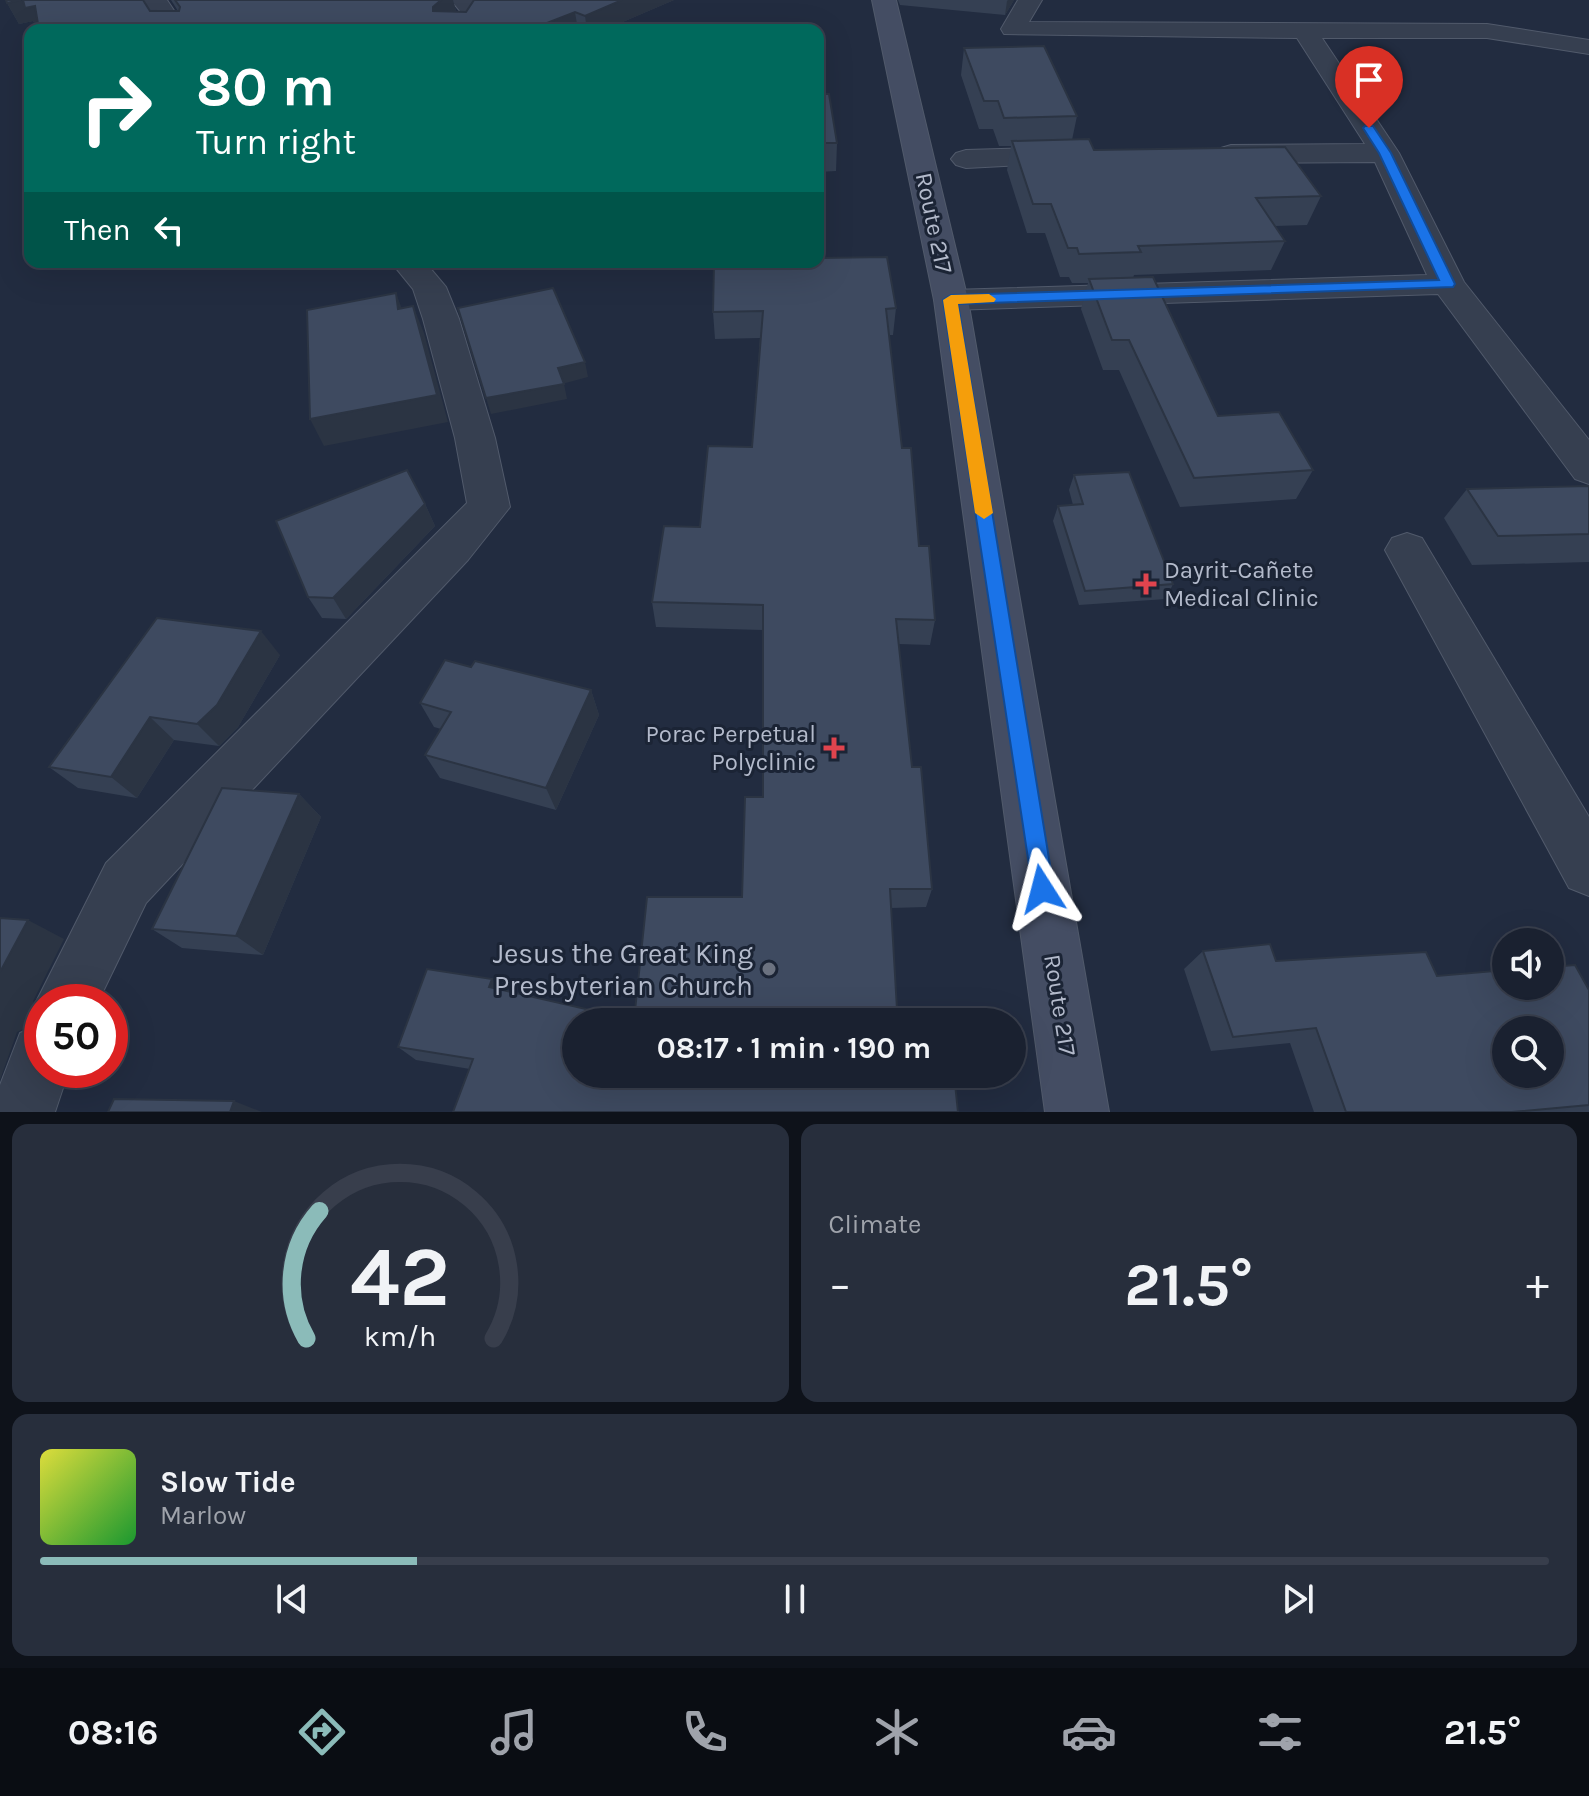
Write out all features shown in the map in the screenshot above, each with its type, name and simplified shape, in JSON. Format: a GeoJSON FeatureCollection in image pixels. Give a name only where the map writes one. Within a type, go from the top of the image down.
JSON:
{"type":"FeatureCollection","features":[{"type":"Feature","properties":{"kind":"main road","name":"Route 217"},"geometry":{"type":"LineString","coordinates":[[884,0],[951,300],[1077,1112]]}},
{"type":"Feature","properties":{"kind":"street"},"geometry":{"type":"LineString","coordinates":[[155,0],[171,24]]}},
{"type":"Feature","properties":{"kind":"street"},"geometry":{"type":"LineString","coordinates":[[463,0],[472,10],[463,24]]}},
{"type":"Feature","properties":{"kind":"street"},"geometry":{"type":"LineString","coordinates":[[1030,0],[1013,29],[1487,31],[1589,47]]}},
{"type":"Feature","properties":{"kind":"street"},"geometry":{"type":"LineString","coordinates":[[1305,31],[1385,153],[1448,284],[1589,469]]}},
{"type":"Feature","properties":{"kind":"street"},"geometry":{"type":"LineString","coordinates":[[1203,154],[1385,153]]}},
{"type":"Feature","properties":{"kind":"street"},"geometry":{"type":"LineString","coordinates":[[966,159],[1099,155]]}},
{"type":"Feature","properties":{"kind":"street"},"geometry":{"type":"LineString","coordinates":[[75,984],[126,883],[453,548],[489,507],[475,438],[441,319],[429,287],[412,268]]}},
{"type":"Feature","properties":{"kind":"street"},"geometry":{"type":"LineString","coordinates":[[951,300],[1448,284]]}},
{"type":"Feature","properties":{"kind":"street"},"geometry":{"type":"LineString","coordinates":[[1407,550],[1589,869]]}},
{"type":"Feature","properties":{"kind":"street"},"geometry":{"type":"LineString","coordinates":[[23,1112],[31,1088]]}},
{"type":"Feature","properties":{"kind":"building"},"geometry":{"type":"Polygon","coordinates":[[[23,0],[143,0],[150,11],[179,11],[175,0],[441,0],[433,11],[466,12],[474,0],[622,0],[585,16],[575,12],[544,24],[38,24],[35,6],[25,8],[23,0]]]}},
{"type":"Feature","properties":{"kind":"building"},"geometry":{"type":"Polygon","coordinates":[[[1044,46],[1077,116],[1004,118],[998,101],[984,101],[964,48],[1044,46]]]}},
{"type":"Feature","properties":{"kind":"building"},"geometry":{"type":"Polygon","coordinates":[[[824,94],[829,94],[837,143],[824,143],[824,94]]]}},
{"type":"Feature","properties":{"kind":"building"},"geometry":{"type":"Polygon","coordinates":[[[1089,139],[1094,150],[1285,147],[1321,196],[1256,198],[1285,241],[1138,246],[1141,252],[1079,254],[1077,248],[1068,248],[1051,204],[1033,204],[1012,141],[1089,139]]]}},
{"type":"Feature","properties":{"kind":"building"},"geometry":{"type":"Polygon","coordinates":[[[887,257],[896,308],[886,309],[902,448],[911,448],[919,546],[929,546],[935,620],[896,619],[912,767],[921,767],[932,889],[890,889],[897,1008],[635,1008],[647,897],[742,897],[745,797],[763,797],[763,605],[652,602],[664,526],[700,527],[708,446],[752,447],[763,311],[713,312],[714,268],[824,268],[824,258],[887,257]]]}},
{"type":"Feature","properties":{"kind":"building"},"geometry":{"type":"Polygon","coordinates":[[[1153,277],[1218,416],[1279,412],[1313,470],[1194,478],[1129,340],[1112,340],[1089,279],[1153,277]]]}},
{"type":"Feature","properties":{"kind":"building"},"geometry":{"type":"Polygon","coordinates":[[[553,288],[585,362],[558,368],[564,384],[486,398],[458,308],[553,288]]]}},
{"type":"Feature","properties":{"kind":"building"},"geometry":{"type":"Polygon","coordinates":[[[396,293],[398,309],[413,306],[437,395],[310,419],[307,310],[396,293]]]}},
{"type":"Feature","properties":{"kind":"building"},"geometry":{"type":"Polygon","coordinates":[[[407,470],[425,504],[333,598],[308,597],[276,521],[407,470]]]}},
{"type":"Feature","properties":{"kind":"building"},"geometry":{"type":"Polygon","coordinates":[[[1129,472],[1173,584],[1085,591],[1058,506],[1083,504],[1074,475],[1129,472]]]}},
{"type":"Feature","properties":{"kind":"building"},"geometry":{"type":"Polygon","coordinates":[[[1589,486],[1589,534],[1498,536],[1467,489],[1589,486]]]}},
{"type":"Feature","properties":{"kind":"building"},"geometry":{"type":"Polygon","coordinates":[[[157,618],[261,631],[217,705],[197,724],[150,717],[111,777],[49,767],[157,618]]]}},
{"type":"Feature","properties":{"kind":"building"},"geometry":{"type":"Polygon","coordinates":[[[445,660],[471,667],[475,661],[591,690],[546,788],[425,755],[451,712],[420,703],[445,660]]]}},
{"type":"Feature","properties":{"kind":"building"},"geometry":{"type":"Polygon","coordinates":[[[222,788],[299,794],[236,936],[152,929],[222,788]]]}},
{"type":"Feature","properties":{"kind":"building"},"geometry":{"type":"Polygon","coordinates":[[[0,918],[28,920],[0,972],[0,918]]]}},
{"type":"Feature","properties":{"kind":"building"},"geometry":{"type":"Polygon","coordinates":[[[1270,944],[1276,961],[1426,952],[1437,976],[1492,971],[1492,1000],[1564,1000],[1564,966],[1575,965],[1589,990],[1589,1105],[1512,1112],[1346,1112],[1316,1028],[1233,1037],[1203,951],[1270,944]]]}},
{"type":"Feature","properties":{"kind":"building"},"geometry":{"type":"Polygon","coordinates":[[[427,969],[492,979],[489,987],[581,1008],[562,1008],[562,1088],[955,1088],[958,1112],[453,1112],[473,1059],[398,1047],[427,969]]]}},
{"type":"Feature","properties":{"kind":"building"},"geometry":{"type":"Polygon","coordinates":[[[114,1099],[234,1101],[230,1112],[108,1112],[114,1099]]]}},
{"type":"Feature","properties":{"kind":"slow traffic"},"geometry":{"type":"LineString","coordinates":[[984,513],[951,300],[989,299]]}},
{"type":"Feature","properties":{"kind":"place","name":"Dayrit-Cañete Medical Clinic"},"geometry":{"type":"Point","coordinates":[1146,584]}},
{"type":"Feature","properties":{"kind":"place","name":"Porac Perpetual Polyclinic"},"geometry":{"type":"Point","coordinates":[834,748]}},
{"type":"Feature","properties":{"kind":"place","name":"Jesus the Great King Presbyterian Church"},"geometry":{"type":"Point","coordinates":[769,969]}},
{"type":"Feature","properties":{"kind":"route"},"geometry":{"type":"LineString","coordinates":[[1042,889],[951,300],[1448,284],[1385,153],[1369,128]]}}]}
